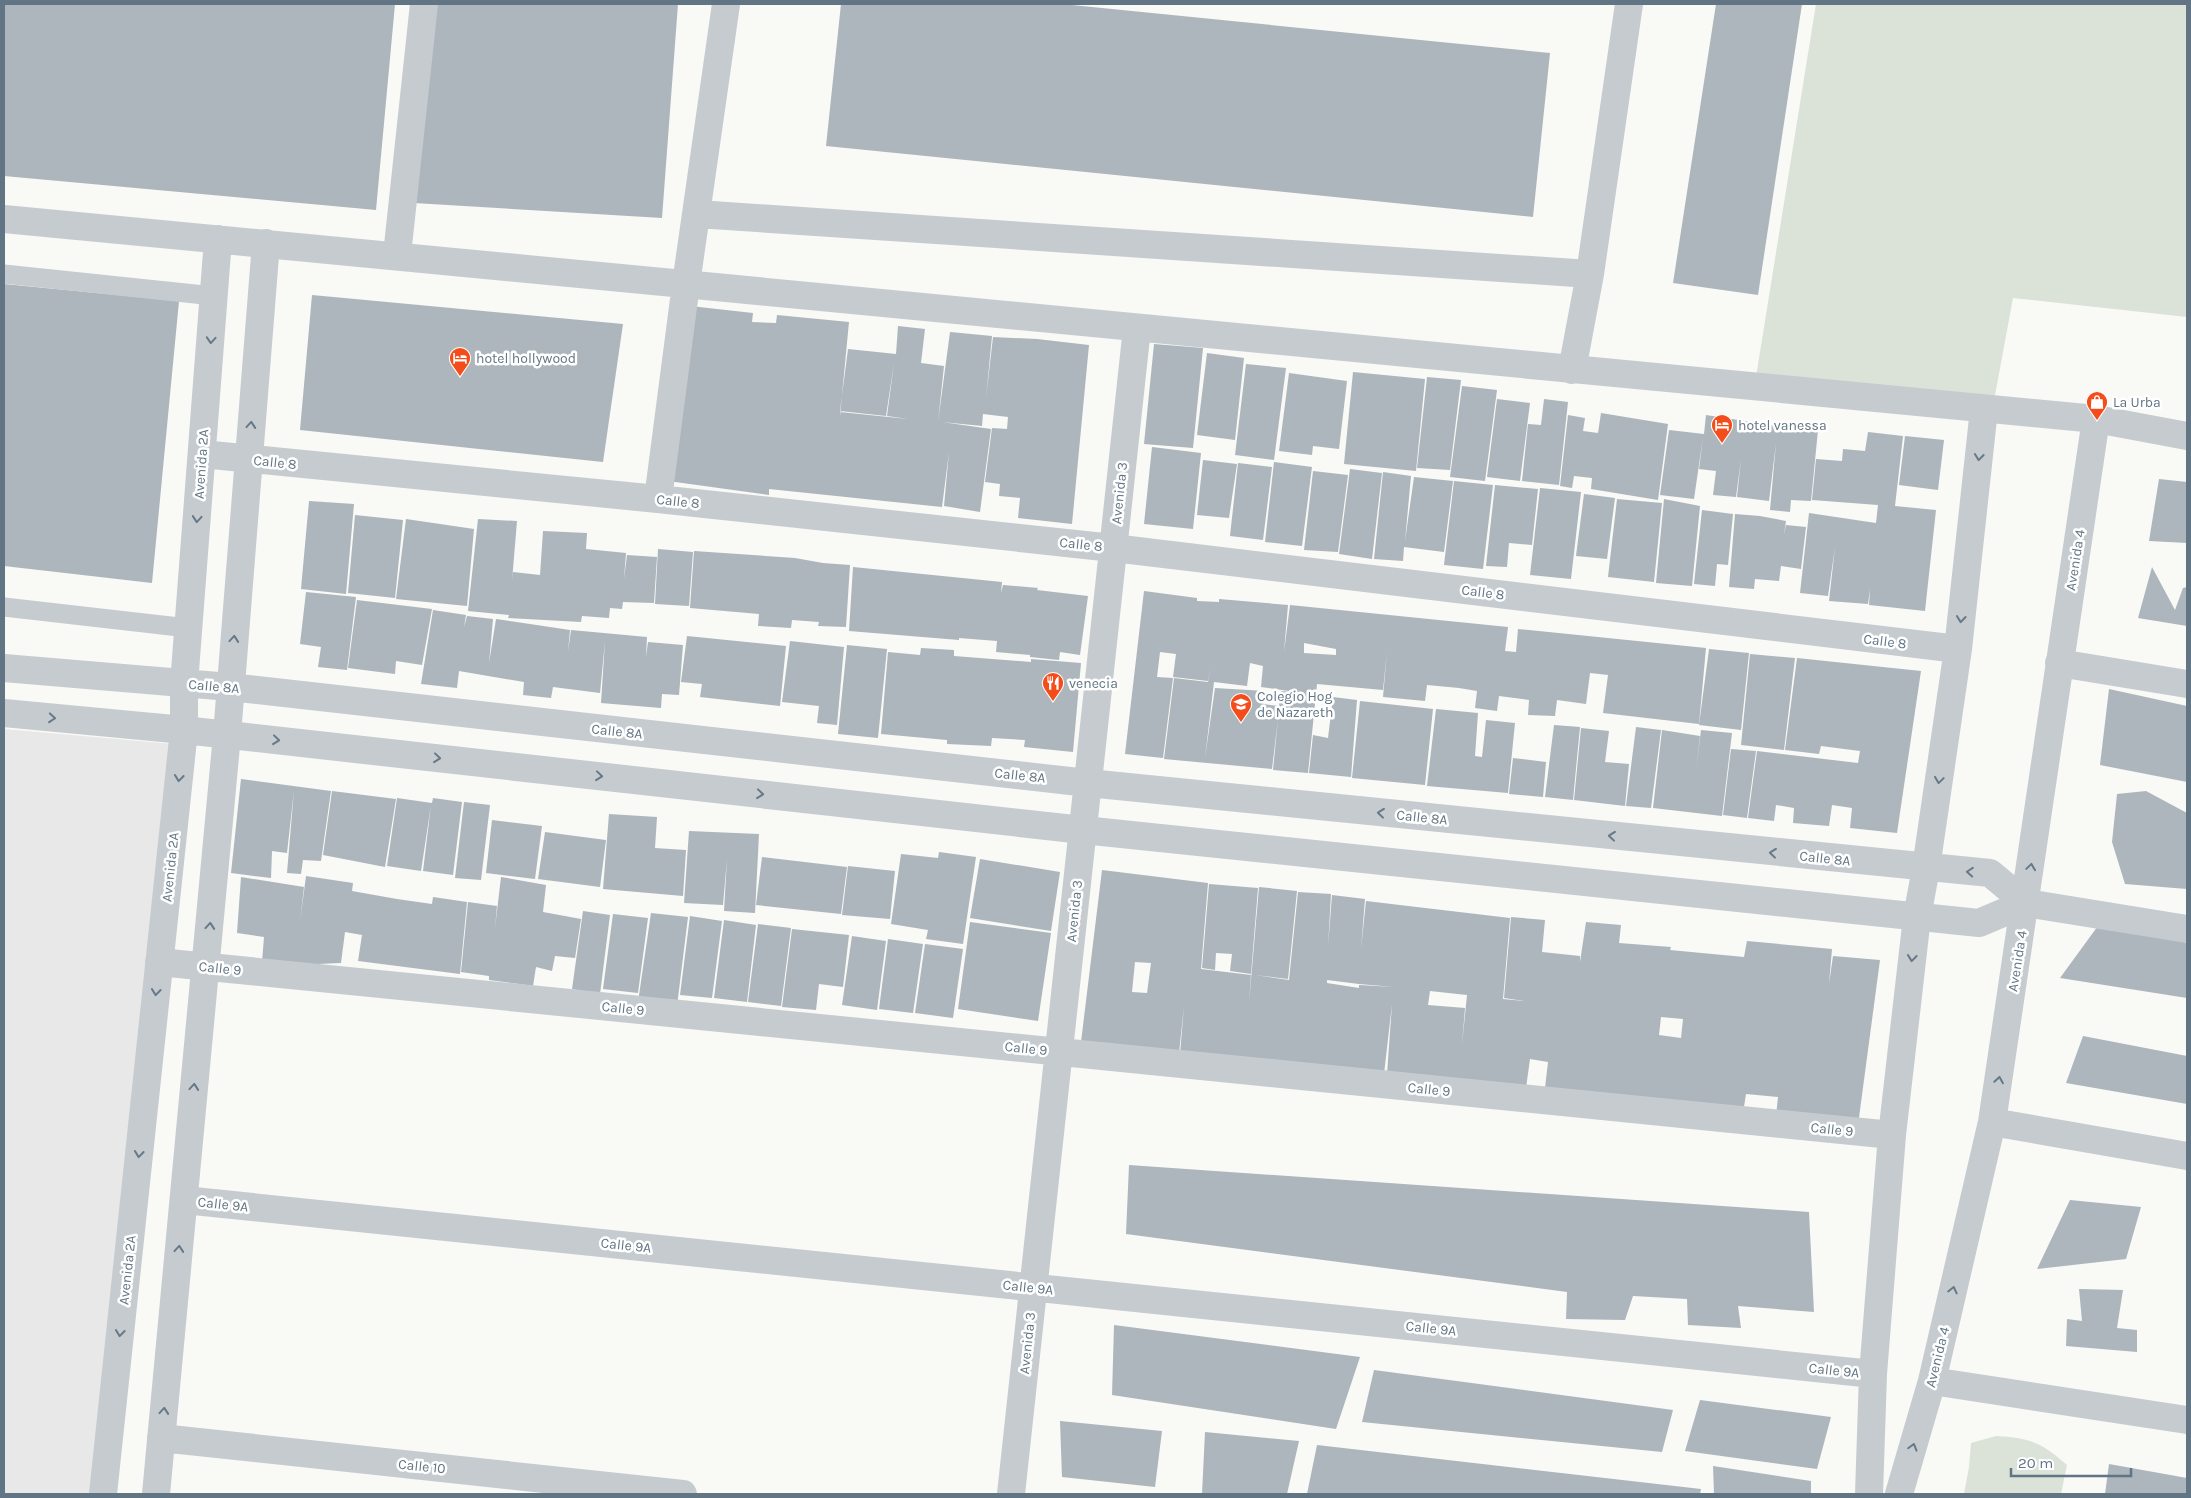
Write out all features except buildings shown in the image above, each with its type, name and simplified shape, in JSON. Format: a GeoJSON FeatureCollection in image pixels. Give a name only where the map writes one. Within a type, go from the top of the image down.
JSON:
{"type":"FeatureCollection","features":[{"type":"Feature","properties":{"kind":"street"},"geometry":{"type":"LineString","coordinates":[[397,255],[424,4]]}},
{"type":"Feature","properties":{"kind":"street"},"geometry":{"type":"LineString","coordinates":[[658,499],[686,284],[726,4]]}},
{"type":"Feature","properties":{"kind":"street"},"geometry":{"type":"LineString","coordinates":[[1572,370],[1590,274],[1629,4]]}},
{"type":"Feature","properties":{"kind":"street"},"geometry":{"type":"LineString","coordinates":[[697,214],[1590,274]]}},
{"type":"Feature","properties":{"kind":"street"},"geometry":{"type":"LineString","coordinates":[[4,219],[397,255],[1572,370],[2096,419],[2187,436]]}},
{"type":"Feature","properties":{"kind":"street","name":"Avenida 2A"},"geometry":{"type":"LineString","coordinates":[[103,1494],[184,730],[184,684],[218,239]]}},
{"type":"Feature","properties":{"kind":"street"},"geometry":{"type":"LineString","coordinates":[[156,1494],[227,735],[266,243]]}},
{"type":"Feature","properties":{"kind":"street","name":"Avenida 3"},"geometry":{"type":"LineString","coordinates":[[1011,1494],[1137,328]]}},
{"type":"Feature","properties":{"kind":"street"},"geometry":{"type":"LineString","coordinates":[[1869,1494],[1873,1374],[1892,1135],[1917,916],[1926,868],[1958,650],[1984,409]]}},
{"type":"Feature","properties":{"kind":"street","name":"Avenida 4"},"geometry":{"type":"LineString","coordinates":[[1899,1494],[1932,1381],[1992,1122],[2096,419]]}},
{"type":"Feature","properties":{"kind":"street","name":"Calle 8"},"geometry":{"type":"LineString","coordinates":[[202,454],[658,499],[1113,548],[1958,650]]}},
{"type":"Feature","properties":{"kind":"street"},"geometry":{"type":"LineString","coordinates":[[2059,663],[2187,684]]}},
{"type":"Feature","properties":{"kind":"street","name":"Calle 8A"},"geometry":{"type":"LineString","coordinates":[[4,668],[230,687],[1088,783],[1990,873],[2026,902],[2187,929]]}},
{"type":"Feature","properties":{"kind":"street"},"geometry":{"type":"LineString","coordinates":[[4,713],[184,730],[1083,830],[1979,923],[2026,902]]}},
{"type":"Feature","properties":{"kind":"street","name":"Calle 9"},"geometry":{"type":"LineString","coordinates":[[160,962],[1892,1135]]}},
{"type":"Feature","properties":{"kind":"street"},"geometry":{"type":"LineString","coordinates":[[1992,1122],[2187,1156]]}},
{"type":"Feature","properties":{"kind":"street","name":"Calle 9A"},"geometry":{"type":"LineString","coordinates":[[184,1200],[1873,1374]]}},
{"type":"Feature","properties":{"kind":"street"},"geometry":{"type":"LineString","coordinates":[[1932,1381],[2187,1420]]}},
{"type":"Feature","properties":{"kind":"street","name":"Calle 10"},"geometry":{"type":"LineString","coordinates":[[161,1438],[683,1494]]}},
{"type":"Feature","properties":{"kind":"lane"},"geometry":{"type":"LineString","coordinates":[[4,274],[214,296]]}},
{"type":"Feature","properties":{"kind":"lane"},"geometry":{"type":"LineString","coordinates":[[4,607],[188,628]]}},
{"type":"Feature","properties":{"kind":"shaded area"},"geometry":{"type":"Polygon","coordinates":[[[1816,4],[2187,4],[2187,317],[2013,298],[1993,406],[1756,377],[1816,4]]]}},
{"type":"Feature","properties":{"kind":"shaded area"},"geometry":{"type":"Polygon","coordinates":[[[4,729],[173,744],[90,1494],[4,1494],[4,729]]]}},
{"type":"Feature","properties":{"kind":"shaded area"},"geometry":{"type":"Polygon","coordinates":[[[1996,1436],[2018,1438],[2035,1443],[2050,1451],[2067,1465],[2061,1494],[1964,1494],[1971,1443],[1996,1436]]]}},
{"type":"Feature","properties":{"kind":"place","name":"hotel hollywood"},"geometry":{"type":"Point","coordinates":[460,377]}},
{"type":"Feature","properties":{"kind":"place","name":"La Urba"},"geometry":{"type":"Point","coordinates":[2097,421]}},
{"type":"Feature","properties":{"kind":"place","name":"hotel vanessa"},"geometry":{"type":"Point","coordinates":[1722,444]}},
{"type":"Feature","properties":{"kind":"place","name":"venecia"},"geometry":{"type":"Point","coordinates":[1053,702]}},
{"type":"Feature","properties":{"kind":"place","name":"Colegio Hog de Nazareth"},"geometry":{"type":"Point","coordinates":[1241,723]}}]}
